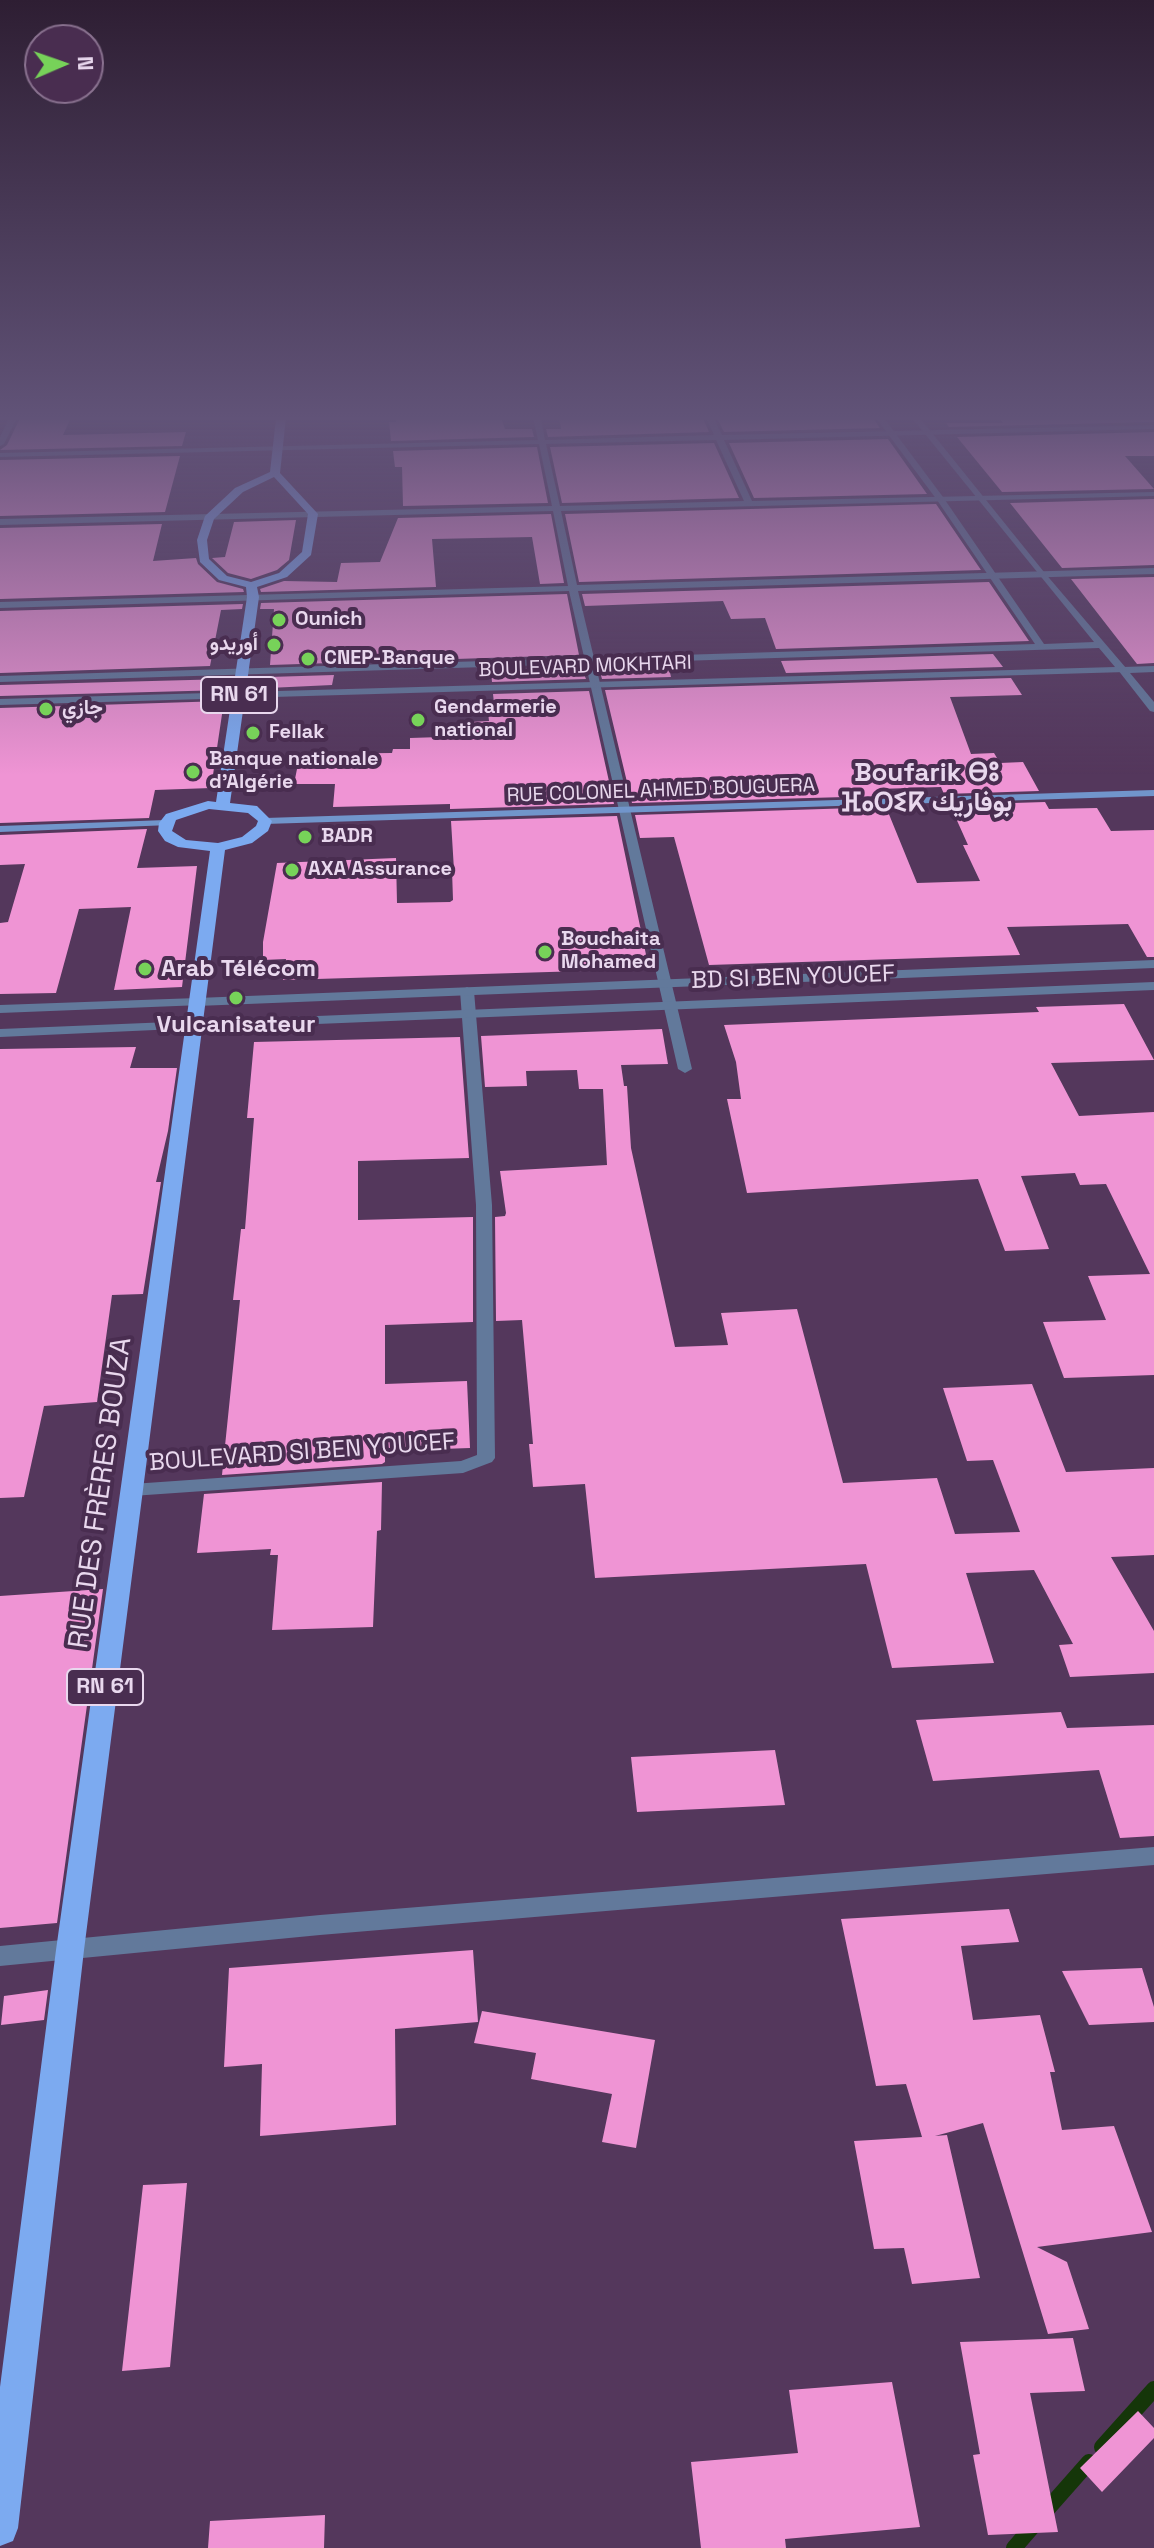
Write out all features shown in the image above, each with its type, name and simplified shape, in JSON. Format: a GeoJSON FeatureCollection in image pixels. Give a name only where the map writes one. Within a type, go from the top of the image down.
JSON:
{"type":"FeatureCollection","features":[{"type":"Feature","properties":{"kind":"main road"},"geometry":{"type":"LineString","coordinates":[[203,537],[204,560],[223,578],[252,591],[283,575],[307,553],[309,537]]}},
{"type":"Feature","properties":{"kind":"main road","name":"RN 61"},"geometry":{"type":"LineString","coordinates":[[223,804],[252,591]]}},
{"type":"Feature","properties":{"kind":"main road","name":"RUE COLONEL AHMED BOUGUERA"},"geometry":{"type":"LineString","coordinates":[[265,821],[1154,793]]}},
{"type":"Feature","properties":{"kind":"main road"},"geometry":{"type":"LineString","coordinates":[[0,829],[166,823],[181,811],[223,804],[252,809],[265,821],[257,834],[218,847],[199,847],[170,838],[165,831],[166,823]]}},
{"type":"Feature","properties":{"kind":"main road","name":"RUE DES FRÈRES BOUZA"},"geometry":{"type":"LineString","coordinates":[[0,2528],[70,1950],[218,847]]}},
{"type":"Feature","properties":{"kind":"street"},"geometry":{"type":"LineString","coordinates":[[563,537],[594,685],[685,1069]]}},
{"type":"Feature","properties":{"kind":"street"},"geometry":{"type":"LineString","coordinates":[[966,537],[1041,646]]}},
{"type":"Feature","properties":{"kind":"street"},"geometry":{"type":"LineString","coordinates":[[1011,537],[1154,709]]}},
{"type":"Feature","properties":{"kind":"street"},"geometry":{"type":"LineString","coordinates":[[0,605],[252,591],[573,587],[1154,571]]}},
{"type":"Feature","properties":{"kind":"street","name":"BOULEVARD MOKHTARI"},"geometry":{"type":"LineString","coordinates":[[0,679],[1100,645]]}},
{"type":"Feature","properties":{"kind":"street","name":"BOULEVARD MOKHTARI"},"geometry":{"type":"LineString","coordinates":[[0,702],[1154,669]]}},
{"type":"Feature","properties":{"kind":"street","name":"BD SI BEN YOUCEF"},"geometry":{"type":"LineString","coordinates":[[195,1014],[467,991],[1154,964]]}},
{"type":"Feature","properties":{"kind":"street"},"geometry":{"type":"LineString","coordinates":[[1109,966],[1120,987]]}},
{"type":"Feature","properties":{"kind":"street","name":"BD SI BEN YOUCEF"},"geometry":{"type":"LineString","coordinates":[[195,1014],[467,1014],[1154,986]]}},
{"type":"Feature","properties":{"kind":"street","name":"BOULEVARD SI BEN YOUCEF"},"geometry":{"type":"LineString","coordinates":[[132,1490],[463,1467],[486,1458],[484,1205],[467,991]]}},
{"type":"Feature","properties":{"kind":"street"},"geometry":{"type":"LineString","coordinates":[[0,1009],[195,1014]]}},
{"type":"Feature","properties":{"kind":"street"},"geometry":{"type":"LineString","coordinates":[[0,1033],[195,1014]]}},
{"type":"Feature","properties":{"kind":"street"},"geometry":{"type":"LineString","coordinates":[[0,1956],[336,1924],[1154,1856]]}},
{"type":"Feature","properties":{"kind":"building"},"geometry":{"type":"Polygon","coordinates":[[[0,537],[159,537],[153,561],[196,558],[198,564],[217,582],[243,589],[244,592],[0,599],[0,537]]]}},
{"type":"Feature","properties":{"kind":"building"},"geometry":{"type":"Polygon","coordinates":[[[230,537],[293,537],[289,560],[277,570],[251,579],[228,573],[212,558],[225,557],[230,537]]]}},
{"type":"Feature","properties":{"kind":"building"},"geometry":{"type":"Polygon","coordinates":[[[390,537],[555,537],[564,583],[540,584],[532,537],[432,539],[436,587],[261,592],[260,589],[284,581],[337,582],[341,563],[380,562],[390,537]]]}},
{"type":"Feature","properties":{"kind":"building"},"geometry":{"type":"Polygon","coordinates":[[[570,537],[958,537],[981,570],[579,582],[570,537]]]}},
{"type":"Feature","properties":{"kind":"building"},"geometry":{"type":"Polygon","coordinates":[[[1037,537],[1154,537],[1154,565],[1062,568],[1037,537]]]}},
{"type":"Feature","properties":{"kind":"building"},"geometry":{"type":"Polygon","coordinates":[[[1154,577],[1154,663],[1137,664],[1071,579],[1154,577]]]}},
{"type":"Feature","properties":{"kind":"building"},"geometry":{"type":"Polygon","coordinates":[[[989,582],[1029,641],[776,649],[765,618],[731,619],[723,601],[585,606],[582,594],[989,582]]]}},
{"type":"Feature","properties":{"kind":"building"},"geometry":{"type":"Polygon","coordinates":[[[567,594],[579,655],[270,665],[274,609],[260,609],[261,603],[567,594]]]}},
{"type":"Feature","properties":{"kind":"building"},"geometry":{"type":"Polygon","coordinates":[[[243,604],[242,609],[221,610],[210,666],[0,673],[0,611],[243,604]]]}},
{"type":"Feature","properties":{"kind":"building"},"geometry":{"type":"Polygon","coordinates":[[[993,654],[1003,667],[786,673],[781,661],[993,654]]]}},
{"type":"Feature","properties":{"kind":"building"},"geometry":{"type":"Polygon","coordinates":[[[581,667],[586,679],[492,682],[491,670],[581,667]]]}},
{"type":"Feature","properties":{"kind":"building"},"geometry":{"type":"Polygon","coordinates":[[[669,668],[671,677],[602,679],[600,672],[669,668]]]}},
{"type":"Feature","properties":{"kind":"building"},"geometry":{"type":"Polygon","coordinates":[[[334,675],[332,685],[268,688],[269,677],[334,675]]]}},
{"type":"Feature","properties":{"kind":"building"},"geometry":{"type":"Polygon","coordinates":[[[1011,678],[1022,695],[950,697],[971,754],[994,753],[1000,763],[1023,762],[1039,791],[944,794],[941,787],[878,789],[881,796],[632,803],[605,690],[1011,678]]]}},
{"type":"Feature","properties":{"kind":"building"},"geometry":{"type":"Polygon","coordinates":[[[228,679],[226,690],[0,696],[0,685],[228,679]]]}},
{"type":"Feature","properties":{"kind":"building"},"geometry":{"type":"Polygon","coordinates":[[[589,691],[614,804],[450,809],[450,804],[333,807],[335,784],[294,784],[300,754],[392,753],[393,749],[410,749],[410,738],[472,736],[470,722],[489,721],[488,712],[495,712],[493,694],[589,691]]]}},
{"type":"Feature","properties":{"kind":"building"},"geometry":{"type":"Polygon","coordinates":[[[224,701],[211,788],[155,790],[149,818],[0,823],[0,708],[224,701]]]}},
{"type":"Feature","properties":{"kind":"building"},"geometry":{"type":"Polygon","coordinates":[[[1045,802],[1049,809],[1097,808],[1111,831],[1154,830],[1154,957],[1147,957],[1128,924],[1007,927],[1020,955],[709,965],[674,837],[640,838],[635,815],[886,807],[917,883],[980,881],[963,845],[968,845],[950,805],[1045,802]]]}},
{"type":"Feature","properties":{"kind":"building"},"geometry":{"type":"Polygon","coordinates":[[[617,816],[649,969],[283,980],[286,959],[263,960],[263,942],[277,863],[396,858],[397,903],[450,902],[453,900],[454,870],[451,821],[617,816]]]}},
{"type":"Feature","properties":{"kind":"building"},"geometry":{"type":"Polygon","coordinates":[[[147,829],[137,868],[197,866],[182,987],[114,990],[131,907],[79,909],[56,993],[0,994],[0,923],[8,922],[25,864],[0,865],[0,835],[147,829]]]}},
{"type":"Feature","properties":{"kind":"building"},"geometry":{"type":"Polygon","coordinates":[[[1124,1004],[1154,1060],[1051,1063],[1079,1116],[1154,1112],[1154,1375],[1064,1378],[1043,1322],[1106,1320],[1088,1276],[1150,1274],[1106,1184],[1080,1185],[1075,1173],[1021,1176],[1049,1249],[1005,1251],[978,1179],[747,1193],[727,1099],[741,1099],[736,1062],[724,1025],[1039,1012],[1036,1007],[1124,1004]]]}},
{"type":"Feature","properties":{"kind":"building"},"geometry":{"type":"Polygon","coordinates":[[[662,1029],[668,1064],[621,1065],[624,1086],[627,1086],[631,1148],[675,1347],[728,1345],[721,1313],[797,1309],[843,1483],[937,1478],[955,1534],[1020,1532],[993,1460],[967,1461],[943,1388],[1032,1384],[1066,1472],[1154,1468],[1154,1555],[1111,1557],[1154,1631],[1154,1673],[1070,1677],[1059,1645],[1073,1644],[1034,1570],[966,1573],[994,1663],[892,1668],[866,1564],[595,1578],[585,1484],[533,1487],[529,1444],[533,1444],[522,1320],[496,1321],[495,1217],[505,1216],[506,1213],[500,1171],[607,1165],[603,1089],[579,1089],[577,1070],[526,1071],[527,1086],[485,1087],[481,1036],[662,1029]]]}},
{"type":"Feature","properties":{"kind":"building"},"geometry":{"type":"Polygon","coordinates":[[[460,1037],[469,1158],[358,1161],[358,1220],[473,1217],[473,1322],[385,1325],[385,1384],[467,1381],[470,1448],[385,1451],[385,1462],[382,1464],[222,1475],[240,1300],[233,1300],[241,1229],[245,1229],[254,1118],[247,1118],[254,1042],[460,1037]]]}},
{"type":"Feature","properties":{"kind":"building"},"geometry":{"type":"Polygon","coordinates":[[[136,1047],[130,1068],[177,1068],[168,1131],[156,1182],[161,1182],[143,1294],[112,1295],[97,1402],[44,1406],[24,1497],[0,1498],[0,1049],[136,1047]]]}},
{"type":"Feature","properties":{"kind":"building"},"geometry":{"type":"Polygon","coordinates":[[[382,1482],[373,1627],[272,1630],[278,1555],[270,1555],[271,1549],[197,1553],[204,1494],[382,1482]]]}},
{"type":"Feature","properties":{"kind":"building"},"geometry":{"type":"Polygon","coordinates":[[[103,1589],[57,1923],[0,1928],[0,1596],[103,1589]]]}},
{"type":"Feature","properties":{"kind":"building"},"geometry":{"type":"Polygon","coordinates":[[[1061,1712],[1067,1728],[1154,1725],[1154,1836],[1120,1838],[1099,1770],[933,1781],[916,1720],[1061,1712]]]}},
{"type":"Feature","properties":{"kind":"building"},"geometry":{"type":"Polygon","coordinates":[[[775,1750],[785,1805],[637,1812],[631,1757],[775,1750]]]}},
{"type":"Feature","properties":{"kind":"building"},"geometry":{"type":"Polygon","coordinates":[[[1009,1909],[1019,1942],[961,1946],[973,2020],[1040,2015],[1055,2072],[1050,2072],[1062,2130],[1114,2126],[1152,2232],[1037,2247],[1067,2262],[1089,2329],[1048,2334],[983,2123],[935,2136],[947,2135],[980,2278],[912,2284],[904,2248],[874,2249],[854,2141],[922,2137],[906,2084],[876,2086],[841,1919],[1009,1909]]]}},
{"type":"Feature","properties":{"kind":"building"},"geometry":{"type":"Polygon","coordinates":[[[473,1950],[478,2022],[395,2029],[396,2125],[260,2136],[262,2064],[224,2067],[229,1968],[473,1950]]]}},
{"type":"Feature","properties":{"kind":"building"},"geometry":{"type":"Polygon","coordinates":[[[1142,1968],[1154,2007],[1154,2022],[1089,2025],[1062,1971],[1142,1968]]]}},
{"type":"Feature","properties":{"kind":"building"},"geometry":{"type":"Polygon","coordinates":[[[48,1990],[44,2020],[1,2025],[4,1996],[48,1990]]]}},
{"type":"Feature","properties":{"kind":"building"},"geometry":{"type":"Polygon","coordinates":[[[482,2011],[655,2040],[636,2148],[602,2142],[612,2094],[531,2079],[536,2053],[474,2043],[482,2011]]]}},
{"type":"Feature","properties":{"kind":"building"},"geometry":{"type":"Polygon","coordinates":[[[187,2183],[170,2367],[122,2371],[143,2185],[187,2183]]]}},
{"type":"Feature","properties":{"kind":"building"},"geometry":{"type":"Polygon","coordinates":[[[1073,2338],[1085,2391],[1030,2393],[1058,2532],[988,2535],[973,2455],[980,2454],[960,2342],[1073,2338]]]}},
{"type":"Feature","properties":{"kind":"building"},"geometry":{"type":"Polygon","coordinates":[[[892,2382],[920,2527],[785,2539],[786,2548],[701,2548],[691,2462],[798,2453],[789,2390],[892,2382]]]}},
{"type":"Feature","properties":{"kind":"building"},"geometry":{"type":"Polygon","coordinates":[[[1138,2411],[1154,2428],[1154,2438],[1102,2492],[1080,2468],[1138,2411]]]}},
{"type":"Feature","properties":{"kind":"building"},"geometry":{"type":"Polygon","coordinates":[[[325,2515],[324,2548],[208,2548],[210,2521],[325,2515]]]}},
{"type":"Feature","properties":{"kind":"waterway"},"geometry":{"type":"LineString","coordinates":[[1102,2447],[1154,2389]]}},
{"type":"Feature","properties":{"kind":"waterway"},"geometry":{"type":"LineString","coordinates":[[1044,2513],[1089,2462]]}},
{"type":"Feature","properties":{"kind":"waterway"},"geometry":{"type":"LineString","coordinates":[[1014,2548],[1034,2525]]}},
{"type":"Feature","properties":{"kind":"place","name":"Ounich"},"geometry":{"type":"Point","coordinates":[279,620]}},
{"type":"Feature","properties":{"kind":"place","name":"أوريدو"},"geometry":{"type":"Point","coordinates":[274,645]}},
{"type":"Feature","properties":{"kind":"place","name":"CNEP-Banque"},"geometry":{"type":"Point","coordinates":[308,659]}},
{"type":"Feature","properties":{"kind":"place","name":"جازي"},"geometry":{"type":"Point","coordinates":[46,709]}},
{"type":"Feature","properties":{"kind":"place","name":"Gendarmerie national"},"geometry":{"type":"Point","coordinates":[418,720]}},
{"type":"Feature","properties":{"kind":"place","name":"Fellak"},"geometry":{"type":"Point","coordinates":[253,733]}},
{"type":"Feature","properties":{"kind":"place","name":"Banque nationale d'Algérie"},"geometry":{"type":"Point","coordinates":[193,772]}},
{"type":"Feature","properties":{"kind":"place","name":"BADR"},"geometry":{"type":"Point","coordinates":[305,837]}},
{"type":"Feature","properties":{"kind":"place","name":"AXA Assurance"},"geometry":{"type":"Point","coordinates":[292,870]}},
{"type":"Feature","properties":{"kind":"place","name":"Bouchaita Mohamed"},"geometry":{"type":"Point","coordinates":[545,952]}},
{"type":"Feature","properties":{"kind":"place","name":"Arab Télécom"},"geometry":{"type":"Point","coordinates":[145,969]}},
{"type":"Feature","properties":{"kind":"place","name":"Vulcanisateur"},"geometry":{"type":"Point","coordinates":[236,998]}},
{"type":"Feature","properties":{"kind":"district","name":"Boufarik ⴱⵓ ⴼⴰⵔⵉⴽ بوفاريك"},"geometry":{"type":"Point","coordinates":[927,789]}}]}
